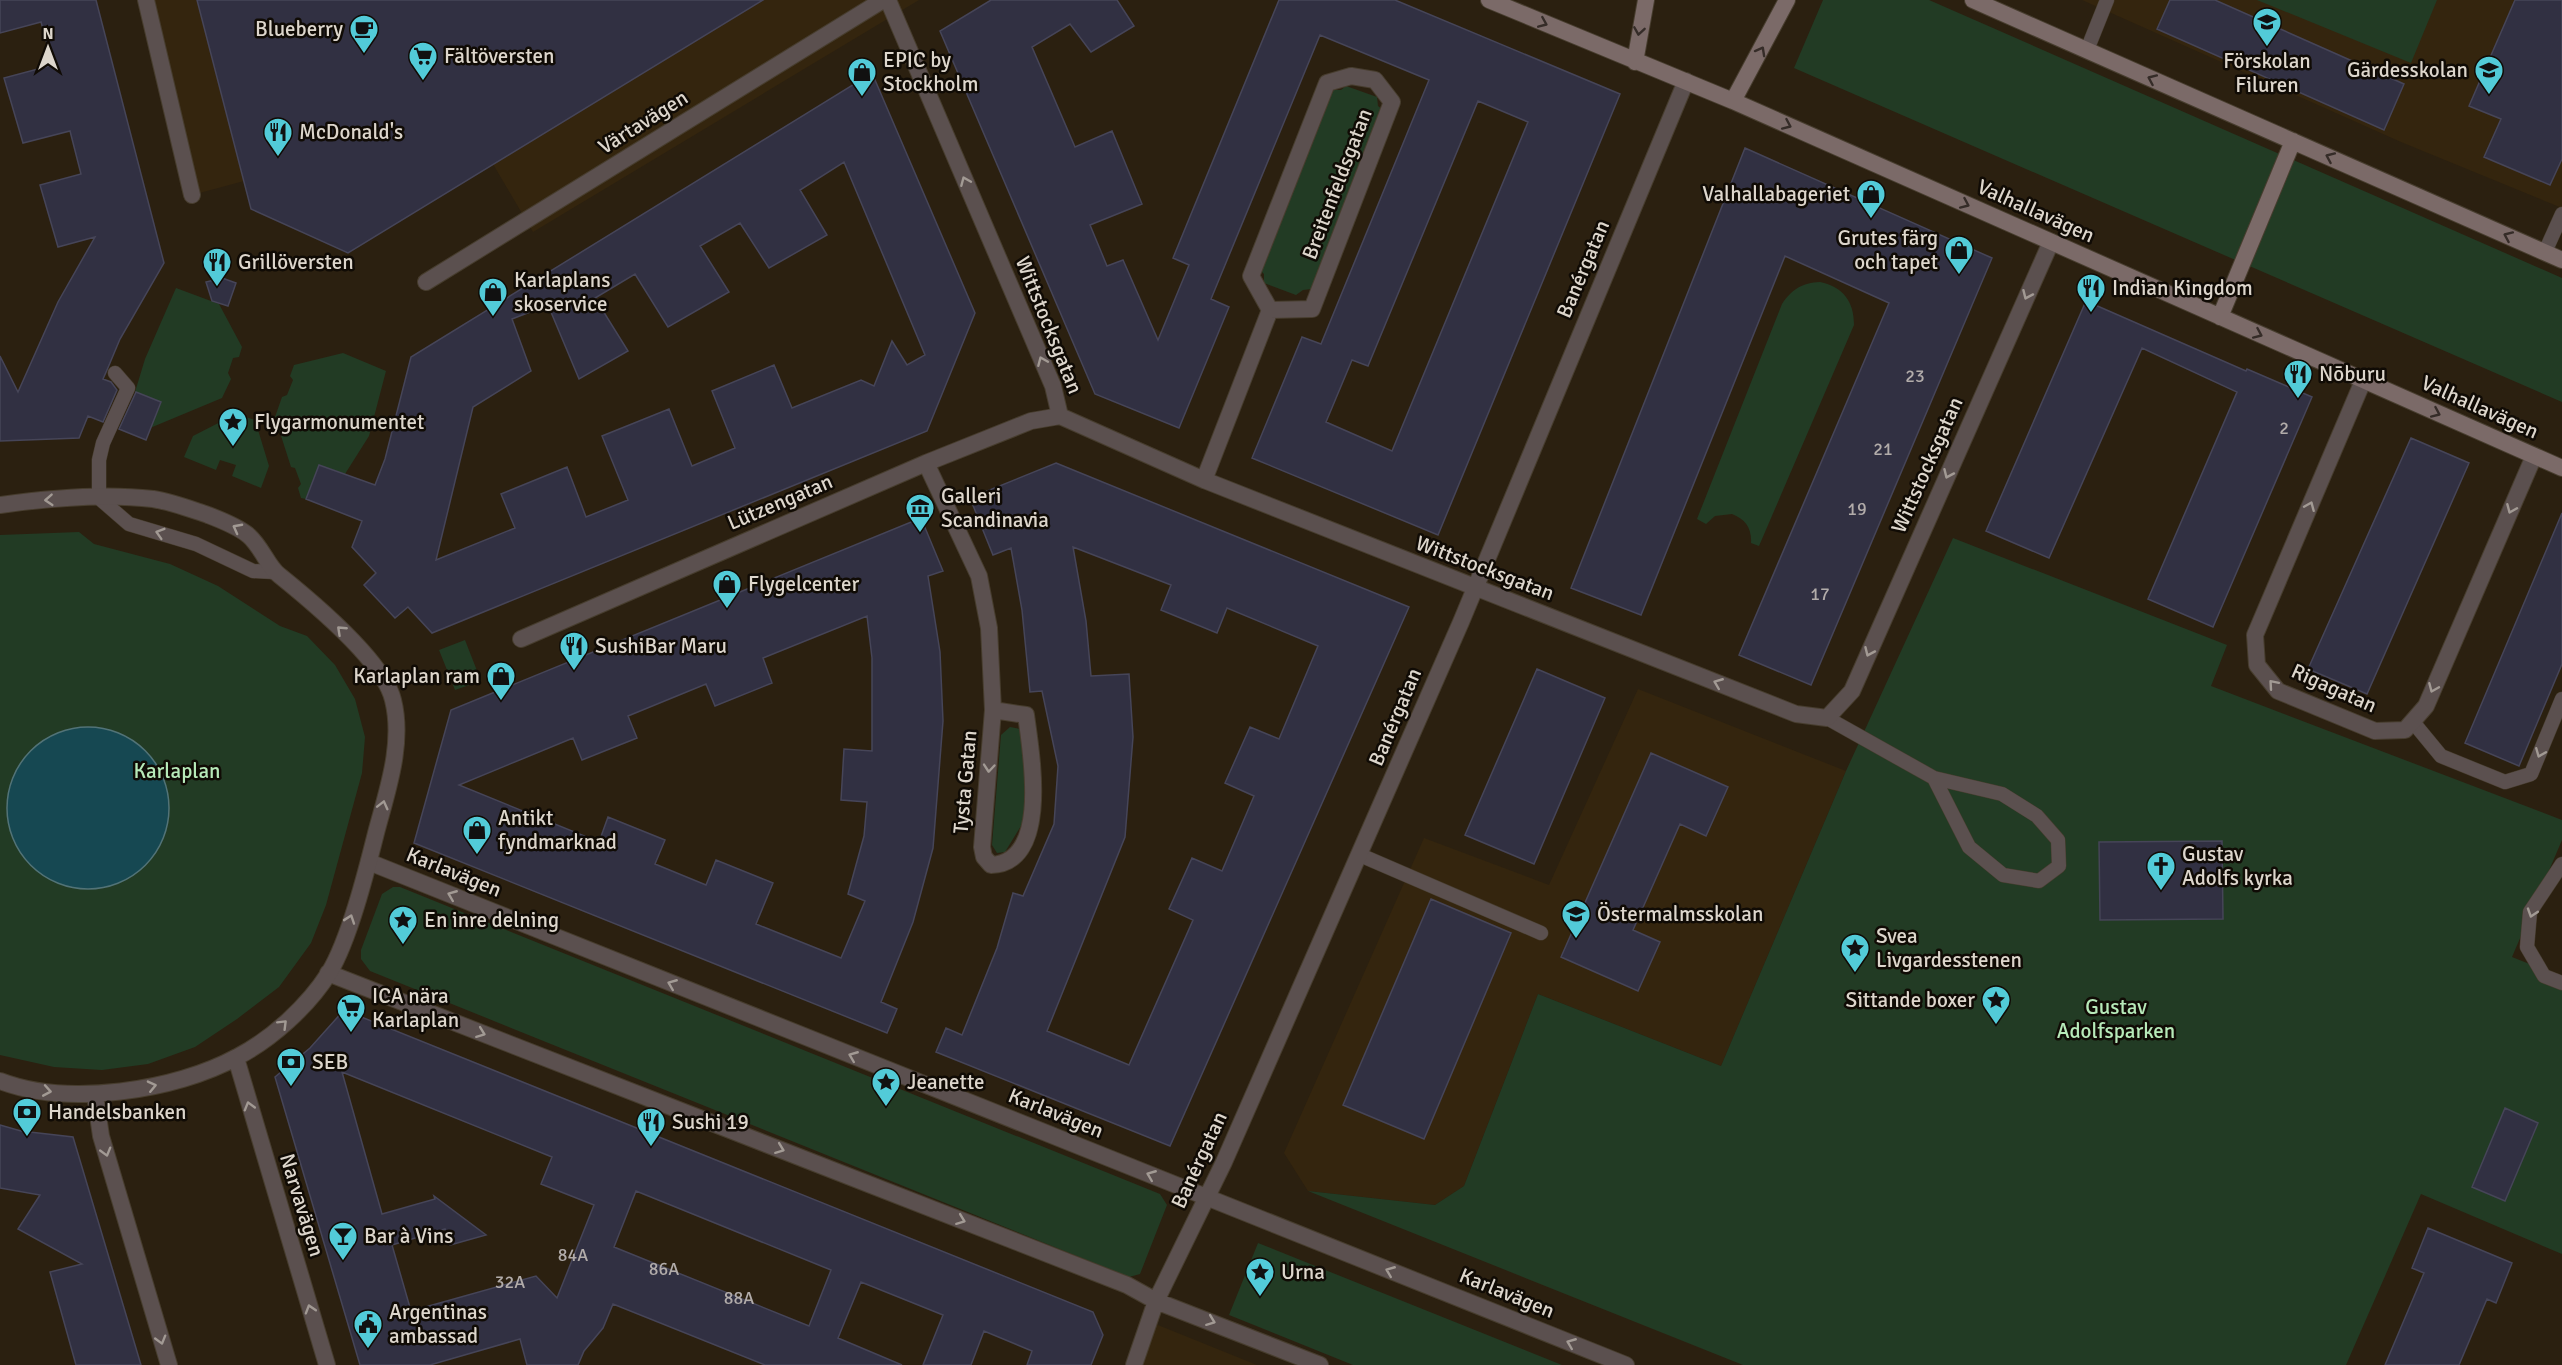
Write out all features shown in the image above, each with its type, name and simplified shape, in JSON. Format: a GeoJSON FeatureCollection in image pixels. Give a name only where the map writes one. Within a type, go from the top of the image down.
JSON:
{"type":"FeatureCollection","features":[{"type":"Feature","properties":{"kind":"main road","name":"Valhallavägen"},"geometry":{"type":"LineString","coordinates":[[1489,0],[1733,101],[2562,468]]}},
{"type":"Feature","properties":{"kind":"main road"},"geometry":{"type":"LineString","coordinates":[[1635,62],[1646,0]]}},
{"type":"Feature","properties":{"kind":"main road"},"geometry":{"type":"LineString","coordinates":[[1733,101],[1778,22],[1787,0]]}},
{"type":"Feature","properties":{"kind":"main road"},"geometry":{"type":"LineString","coordinates":[[1973,0],[2562,260]]}},
{"type":"Feature","properties":{"kind":"main road"},"geometry":{"type":"LineString","coordinates":[[2220,317],[2293,141]]}},
{"type":"Feature","properties":{"kind":"street"},"geometry":{"type":"LineString","coordinates":[[146,0],[192,195]]}},
{"type":"Feature","properties":{"kind":"street","name":"Värtavägen"},"geometry":{"type":"LineString","coordinates":[[426,282],[886,0]]}},
{"type":"Feature","properties":{"kind":"street","name":"Wittstocksgatan"},"geometry":{"type":"LineString","coordinates":[[886,0],[1053,386],[1060,416],[1204,480],[1796,714],[1827,718],[1852,691],[2051,242]]}},
{"type":"Feature","properties":{"kind":"street","name":"Breitenfeldsgatan"},"geometry":{"type":"LineString","coordinates":[[1351,76],[1375,80],[1392,102],[1312,309],[1270,310],[1251,276],[1327,83],[1351,76]]}},
{"type":"Feature","properties":{"kind":"street","name":"Banérgatan"},"geometry":{"type":"LineString","coordinates":[[1134,1365],[1156,1300],[1224,1162],[1475,589],[1686,81]]}},
{"type":"Feature","properties":{"kind":"street"},"geometry":{"type":"LineString","coordinates":[[1204,480],[1270,310]]}},
{"type":"Feature","properties":{"kind":"street","name":"Rigagatan"},"geometry":{"type":"LineString","coordinates":[[2363,381],[2255,635],[2257,665],[2278,691],[2375,731],[2405,730],[2413,722]]}},
{"type":"Feature","properties":{"kind":"street","name":"Lützengatan"},"geometry":{"type":"LineString","coordinates":[[521,639],[926,463],[1031,422],[1060,416]]}},
{"type":"Feature","properties":{"kind":"street"},"geometry":{"type":"LineString","coordinates":[[2413,722],[2426,706],[2534,456]]}},
{"type":"Feature","properties":{"kind":"street","name":"Tysta Gatan"},"geometry":{"type":"LineString","coordinates":[[926,463],[979,576],[989,628],[993,710],[982,847],[984,857],[991,865],[1004,865],[1020,851],[1032,820],[1035,777],[1026,716],[993,710]]}},
{"type":"Feature","properties":{"kind":"street"},"geometry":{"type":"LineString","coordinates":[[0,506],[46,500],[99,498],[153,500],[222,520],[248,534],[265,553],[274,572],[346,634],[378,672],[393,697],[396,726],[396,749],[369,862],[340,949],[328,973],[304,1003],[273,1033],[236,1058],[182,1079],[134,1090],[94,1095],[51,1092],[0,1081]]}},
{"type":"Feature","properties":{"kind":"street","name":"Karlavägen"},"geometry":{"type":"LineString","coordinates":[[369,862],[1626,1365]]}},
{"type":"Feature","properties":{"kind":"street"},"geometry":{"type":"LineString","coordinates":[[328,973],[1127,1285],[1156,1300],[1320,1365]]}},
{"type":"Feature","properties":{"kind":"street","name":"Narvavägen"},"geometry":{"type":"LineString","coordinates":[[236,1058],[327,1365]]}},
{"type":"Feature","properties":{"kind":"street"},"geometry":{"type":"LineString","coordinates":[[94,1095],[102,1136],[169,1365]]}},
{"type":"Feature","properties":{"kind":"lane"},"geometry":{"type":"LineString","coordinates":[[2087,50],[2107,0]]}},
{"type":"Feature","properties":{"kind":"lane"},"geometry":{"type":"LineString","coordinates":[[2545,252],[2562,214]]}},
{"type":"Feature","properties":{"kind":"lane"},"geometry":{"type":"LineString","coordinates":[[115,373],[128,388],[103,443],[99,460],[99,498],[129,524],[196,544],[253,571],[274,572]]}},
{"type":"Feature","properties":{"kind":"lane"},"geometry":{"type":"LineString","coordinates":[[2413,722],[2441,756],[2505,782],[2531,774],[2562,699]]}},
{"type":"Feature","properties":{"kind":"lane"},"geometry":{"type":"LineString","coordinates":[[1827,718],[1934,778],[2002,794],[2037,816],[2058,840],[2059,866],[2039,881],[2003,875],[1969,847],[1934,778]]}},
{"type":"Feature","properties":{"kind":"lane"},"geometry":{"type":"LineString","coordinates":[[1360,855],[1541,933]]}},
{"type":"Feature","properties":{"kind":"lane"},"geometry":{"type":"LineString","coordinates":[[2562,864],[2530,912],[2527,946],[2544,976],[2562,983]]}},
{"type":"Feature","properties":{"kind":"shaded area","name":"Fältöversten"},"geometry":{"type":"Polygon","coordinates":[[[142,0],[919,0],[533,232],[493,164],[348,253],[251,209],[244,181],[192,195],[142,0]]]}},
{"type":"Feature","properties":{"kind":"shaded area","name":"Gärdesskolan"},"geometry":{"type":"Polygon","coordinates":[[[2082,0],[2562,0],[2562,208],[2401,142],[2082,0]]]}},
{"type":"Feature","properties":{"kind":"shaded area","name":"Östermalmsskolan"},"geometry":{"type":"Polygon","coordinates":[[[1638,689],[1846,771],[1721,1066],[1538,994],[1464,1186],[1435,1205],[1308,1191],[1284,1153],[1424,838],[1549,885],[1638,689]]]}},
{"type":"Feature","properties":{"kind":"shaded area"},"geometry":{"type":"Polygon","coordinates":[[[1153,1323],[1257,1365],[1136,1365],[1153,1323]]]}},
{"type":"Feature","properties":{"kind":"green space"},"geometry":{"type":"Polygon","coordinates":[[[1823,0],[1929,0],[2562,278],[2562,402],[1794,68],[1823,0]]]}},
{"type":"Feature","properties":{"kind":"green space"},"geometry":{"type":"Polygon","coordinates":[[[2257,0],[2437,0],[2411,63],[2257,0]]]}},
{"type":"Feature","properties":{"kind":"green space"},"geometry":{"type":"Polygon","coordinates":[[[1346,86],[1377,97],[1378,106],[1384,111],[1311,289],[1303,290],[1296,295],[1264,283],[1264,274],[1258,268],[1332,90],[1341,90],[1346,86]]]}},
{"type":"Feature","properties":{"kind":"green space"},"geometry":{"type":"Polygon","coordinates":[[[1820,282],[1835,287],[1846,296],[1852,309],[1854,325],[1759,546],[1751,543],[1749,529],[1744,521],[1732,514],[1715,516],[1706,524],[1697,519],[1782,304],[1798,288],[1820,282]]]}},
{"type":"Feature","properties":{"kind":"green space"},"geometry":{"type":"Polygon","coordinates":[[[176,288],[219,304],[242,347],[239,357],[233,358],[228,373],[231,379],[222,398],[150,428],[161,403],[135,392],[145,359],[176,288]]]}},
{"type":"Feature","properties":{"kind":"green space"},"geometry":{"type":"Polygon","coordinates":[[[343,353],[386,371],[369,436],[345,474],[319,465],[306,499],[301,498],[298,488],[301,484],[295,468],[291,467],[275,417],[282,397],[287,395],[293,380],[290,376],[294,365],[343,353]]]}},
{"type":"Feature","properties":{"kind":"green space"},"geometry":{"type":"Polygon","coordinates":[[[236,414],[255,420],[269,466],[261,488],[232,476],[236,465],[220,460],[216,470],[184,457],[193,436],[236,414]]]}},
{"type":"Feature","properties":{"kind":"green space","name":"Karlaplan"},"geometry":{"type":"Polygon","coordinates":[[[79,532],[94,544],[170,564],[218,586],[280,626],[307,636],[335,665],[355,699],[365,737],[362,773],[326,905],[311,943],[279,987],[195,1047],[148,1064],[102,1070],[54,1067],[0,1055],[0,535],[79,532]]]}},
{"type":"Feature","properties":{"kind":"green space","name":"Gustav Adolfsparken"},"geometry":{"type":"Polygon","coordinates":[[[1953,538],[2227,645],[2211,686],[2562,820],[2562,840],[2512,957],[2562,977],[2562,1254],[2421,1194],[2346,1365],[1743,1365],[1308,1191],[1435,1205],[1464,1186],[1538,994],[1721,1066],[1846,771],[1953,538]]]}},
{"type":"Feature","properties":{"kind":"green space"},"geometry":{"type":"Polygon","coordinates":[[[465,640],[481,681],[455,690],[439,650],[465,640]]]}},
{"type":"Feature","properties":{"kind":"green space"},"geometry":{"type":"Polygon","coordinates":[[[1010,727],[1020,729],[1026,778],[1024,821],[1005,852],[997,853],[992,845],[1001,735],[1010,727]]]}},
{"type":"Feature","properties":{"kind":"green space"},"geometry":{"type":"Polygon","coordinates":[[[393,887],[400,887],[1160,1194],[1167,1205],[1140,1274],[1129,1277],[370,971],[361,959],[361,950],[382,894],[393,887]]]}},
{"type":"Feature","properties":{"kind":"green space"},"geometry":{"type":"Polygon","coordinates":[[[1258,1243],[1562,1365],[1353,1365],[1229,1315],[1258,1243]]]}},
{"type":"Feature","properties":{"kind":"water"},"geometry":{"type":"Polygon","coordinates":[[[88,727],[119,733],[145,751],[163,777],[169,808],[163,839],[145,865],[119,883],[88,889],[57,883],[31,865],[13,839],[7,808],[13,777],[31,751],[57,733],[88,727]]]}},
{"type":"Feature","properties":{"kind":"building"},"geometry":{"type":"Polygon","coordinates":[[[0,0],[96,0],[164,263],[120,339],[103,379],[111,382],[117,390],[103,422],[88,416],[79,438],[0,441],[0,356],[18,392],[58,302],[95,237],[58,247],[40,185],[81,174],[70,131],[23,143],[4,78],[53,65],[41,22],[0,33],[0,0]]]}},
{"type":"Feature","properties":{"kind":"building","name":"Fältöversten"},"geometry":{"type":"Polygon","coordinates":[[[197,0],[763,0],[348,253],[251,209],[197,0]]]}},
{"type":"Feature","properties":{"kind":"building"},"geometry":{"type":"Polygon","coordinates":[[[991,0],[1117,0],[1134,26],[1091,52],[1070,24],[1032,47],[1075,147],[1112,131],[1142,204],[1090,225],[1107,266],[1123,260],[1158,340],[1189,265],[1173,258],[1279,0],[1395,0],[1620,94],[1438,535],[1252,458],[1302,337],[1321,344],[1429,80],[1320,35],[1211,299],[1229,307],[1179,428],[1095,394],[940,31],[991,0]],[[1478,101],[1368,366],[1352,360],[1326,422],[1392,451],[1528,122],[1478,101]]]}},
{"type":"Feature","properties":{"kind":"building","name":"Förskolan Filuren"},"geometry":{"type":"Polygon","coordinates":[[[2170,0],[2215,0],[2404,84],[2384,130],[2157,29],[2170,0]]]}},
{"type":"Feature","properties":{"kind":"building"},"geometry":{"type":"Polygon","coordinates":[[[2515,0],[2562,0],[2562,159],[2550,185],[2484,157],[2501,119],[2469,106],[2515,0]]]}},
{"type":"Feature","properties":{"kind":"building"},"geometry":{"type":"Polygon","coordinates":[[[872,73],[975,313],[927,431],[432,633],[408,607],[395,618],[364,585],[376,573],[352,547],[362,521],[306,499],[319,465],[375,485],[385,459],[411,357],[872,73]],[[844,162],[800,190],[827,235],[769,268],[740,223],[700,246],[729,292],[668,327],[635,274],[595,298],[628,351],[579,379],[548,305],[512,319],[531,371],[473,407],[436,560],[515,528],[501,494],[567,467],[586,517],[628,500],[602,436],[669,409],[692,466],[735,448],[712,391],[774,365],[792,408],[861,380],[874,386],[892,341],[907,365],[925,355],[844,162]]]}},
{"type":"Feature","properties":{"kind":"building"},"geometry":{"type":"Polygon","coordinates":[[[1745,148],[1992,258],[1811,685],[1739,655],[1889,303],[1785,256],[1641,615],[1571,588],[1745,148]]]}},
{"type":"Feature","properties":{"kind":"building"},"geometry":{"type":"Polygon","coordinates":[[[222,278],[236,283],[228,306],[212,301],[206,282],[222,278]]]}},
{"type":"Feature","properties":{"kind":"building"},"geometry":{"type":"Polygon","coordinates":[[[2086,301],[2246,371],[2247,369],[2312,397],[2213,627],[2148,599],[2237,392],[2142,348],[2049,558],[1986,531],[2086,301]]]}},
{"type":"Feature","properties":{"kind":"building"},"geometry":{"type":"Polygon","coordinates":[[[136,392],[161,402],[146,440],[119,429],[136,392]]]}},
{"type":"Feature","properties":{"kind":"building"},"geometry":{"type":"Polygon","coordinates":[[[2411,438],[2469,463],[2367,694],[2308,669],[2411,438]]]}},
{"type":"Feature","properties":{"kind":"building"},"geometry":{"type":"Polygon","coordinates":[[[1056,463],[1409,607],[1170,1146],[936,1052],[946,1028],[962,1035],[997,948],[1013,893],[1023,896],[1054,824],[1058,766],[1042,691],[1030,692],[1022,610],[1011,548],[993,555],[970,498],[1056,463]],[[1073,547],[1086,621],[1091,676],[1129,674],[1133,737],[1125,837],[1047,1031],[1129,1065],[1193,920],[1169,909],[1192,858],[1222,871],[1254,796],[1225,783],[1250,727],[1279,739],[1318,646],[1227,608],[1217,633],[1161,610],[1171,585],[1073,547]]]}},
{"type":"Feature","properties":{"kind":"building"},"geometry":{"type":"Polygon","coordinates":[[[2562,513],[2562,664],[2519,766],[2465,743],[2562,513]]]}},
{"type":"Feature","properties":{"kind":"building"},"geometry":{"type":"Polygon","coordinates":[[[921,518],[943,571],[928,576],[940,652],[943,721],[933,848],[913,922],[881,1002],[897,1009],[887,1033],[414,843],[451,710],[921,518]],[[867,616],[763,658],[772,683],[715,706],[706,684],[628,716],[637,738],[582,760],[573,738],[459,785],[599,842],[608,817],[665,840],[655,864],[706,885],[716,860],[773,883],[756,924],[841,958],[865,901],[848,894],[864,836],[867,802],[841,800],[844,749],[872,751],[872,658],[867,616]]]}},
{"type":"Feature","properties":{"kind":"building"},"geometry":{"type":"Polygon","coordinates":[[[1537,669],[1605,698],[1534,864],[1465,835],[1537,669]]]}},
{"type":"Feature","properties":{"kind":"building"},"geometry":{"type":"Polygon","coordinates":[[[1651,753],[1728,787],[1706,836],[1680,824],[1633,930],[1660,942],[1638,991],[1561,957],[1651,753]]]}},
{"type":"Feature","properties":{"kind":"building","name":"Gustav Adolfs kyrka"},"geometry":{"type":"Polygon","coordinates":[[[2222,841],[2223,919],[2100,920],[2099,842],[2222,841]]]}},
{"type":"Feature","properties":{"kind":"building"},"geometry":{"type":"Polygon","coordinates":[[[1431,899],[1511,933],[1424,1139],[1343,1105],[1431,899]]]}},
{"type":"Feature","properties":{"kind":"building"},"geometry":{"type":"Polygon","coordinates":[[[344,1010],[1093,1312],[1103,1335],[1091,1365],[1027,1365],[1032,1351],[984,1331],[971,1365],[923,1365],[943,1315],[861,1282],[838,1338],[902,1365],[765,1365],[613,1304],[603,1328],[584,1351],[578,1365],[527,1365],[520,1339],[430,1365],[360,1365],[275,1077],[310,1048],[344,1010]],[[342,1072],[382,1214],[435,1199],[434,1196],[486,1235],[450,1245],[445,1229],[392,1245],[411,1311],[536,1276],[557,1298],[594,1205],[541,1184],[552,1157],[342,1072]],[[636,1191],[614,1247],[809,1326],[831,1270],[636,1191]]]}},
{"type":"Feature","properties":{"kind":"building"},"geometry":{"type":"Polygon","coordinates":[[[2505,1108],[2538,1123],[2505,1201],[2472,1187],[2505,1108]]]}},
{"type":"Feature","properties":{"kind":"building"},"geometry":{"type":"Polygon","coordinates":[[[0,1125],[21,1131],[73,1137],[141,1365],[76,1365],[50,1272],[82,1264],[18,1229],[40,1195],[0,1188],[0,1125]]]}},
{"type":"Feature","properties":{"kind":"building"},"geometry":{"type":"Polygon","coordinates":[[[2428,1228],[2512,1263],[2496,1303],[2487,1299],[2459,1365],[2385,1365],[2424,1273],[2412,1268],[2428,1228]]]}},
{"type":"Feature","properties":{"kind":"place","name":"Förskolan Filuren"},"geometry":{"type":"Point","coordinates":[2267,48]}},
{"type":"Feature","properties":{"kind":"place","name":"Blueberry"},"geometry":{"type":"Point","coordinates":[364,54]}},
{"type":"Feature","properties":{"kind":"place","name":"Fältöversten"},"geometry":{"type":"Point","coordinates":[423,82]}},
{"type":"Feature","properties":{"kind":"place","name":"Gärdesskolan"},"geometry":{"type":"Point","coordinates":[2489,96]}},
{"type":"Feature","properties":{"kind":"place","name":"EPIC by Stockholm"},"geometry":{"type":"Point","coordinates":[862,98]}},
{"type":"Feature","properties":{"kind":"place","name":"McDonald's"},"geometry":{"type":"Point","coordinates":[278,158]}},
{"type":"Feature","properties":{"kind":"place","name":"Valhallabageriet"},"geometry":{"type":"Point","coordinates":[1871,220]}},
{"type":"Feature","properties":{"kind":"place","name":"Grutes färg och tapet"},"geometry":{"type":"Point","coordinates":[1959,276]}},
{"type":"Feature","properties":{"kind":"place","name":"Grillöversten"},"geometry":{"type":"Point","coordinates":[217,288]}},
{"type":"Feature","properties":{"kind":"place","name":"Indian Kingdom"},"geometry":{"type":"Point","coordinates":[2091,314]}},
{"type":"Feature","properties":{"kind":"place","name":"Karlaplans skoservice"},"geometry":{"type":"Point","coordinates":[493,318]}},
{"type":"Feature","properties":{"kind":"place","name":"Nōburu"},"geometry":{"type":"Point","coordinates":[2298,400]}},
{"type":"Feature","properties":{"kind":"place","name":"Flygarmonumentet"},"geometry":{"type":"Point","coordinates":[233,448]}},
{"type":"Feature","properties":{"kind":"place","name":"Galleri Scandinavia"},"geometry":{"type":"Point","coordinates":[920,534]}},
{"type":"Feature","properties":{"kind":"place","name":"Flygelcenter"},"geometry":{"type":"Point","coordinates":[727,610]}},
{"type":"Feature","properties":{"kind":"place","name":"SushiBar Maru"},"geometry":{"type":"Point","coordinates":[574,672]}},
{"type":"Feature","properties":{"kind":"place","name":"Karlaplan ram"},"geometry":{"type":"Point","coordinates":[501,702]}},
{"type":"Feature","properties":{"kind":"place","name":"Antikt fyndmarknad"},"geometry":{"type":"Point","coordinates":[477,856]}},
{"type":"Feature","properties":{"kind":"place","name":"Gustav Adolfs kyrka"},"geometry":{"type":"Point","coordinates":[2161,892]}},
{"type":"Feature","properties":{"kind":"place","name":"Östermalmsskolan"},"geometry":{"type":"Point","coordinates":[1576,940]}},
{"type":"Feature","properties":{"kind":"place","name":"En inre delning"},"geometry":{"type":"Point","coordinates":[403,946]}},
{"type":"Feature","properties":{"kind":"place","name":"Svea Livgardesstenen"},"geometry":{"type":"Point","coordinates":[1855,974]}},
{"type":"Feature","properties":{"kind":"place","name":"Sittande boxer"},"geometry":{"type":"Point","coordinates":[1996,1026]}},
{"type":"Feature","properties":{"kind":"place","name":"ICA nära Karlaplan"},"geometry":{"type":"Point","coordinates":[351,1034]}},
{"type":"Feature","properties":{"kind":"place","name":"SEB"},"geometry":{"type":"Point","coordinates":[291,1088]}},
{"type":"Feature","properties":{"kind":"place","name":"Jeanette"},"geometry":{"type":"Point","coordinates":[886,1108]}},
{"type":"Feature","properties":{"kind":"place","name":"Handelsbanken"},"geometry":{"type":"Point","coordinates":[27,1138]}},
{"type":"Feature","properties":{"kind":"place","name":"Sushi 19"},"geometry":{"type":"Point","coordinates":[651,1148]}},
{"type":"Feature","properties":{"kind":"place","name":"Bar à Vins"},"geometry":{"type":"Point","coordinates":[343,1262]}},
{"type":"Feature","properties":{"kind":"place","name":"Urna"},"geometry":{"type":"Point","coordinates":[1260,1298]}},
{"type":"Feature","properties":{"kind":"place","name":"Argentinas ambassad"},"geometry":{"type":"Point","coordinates":[368,1350]}}]}
